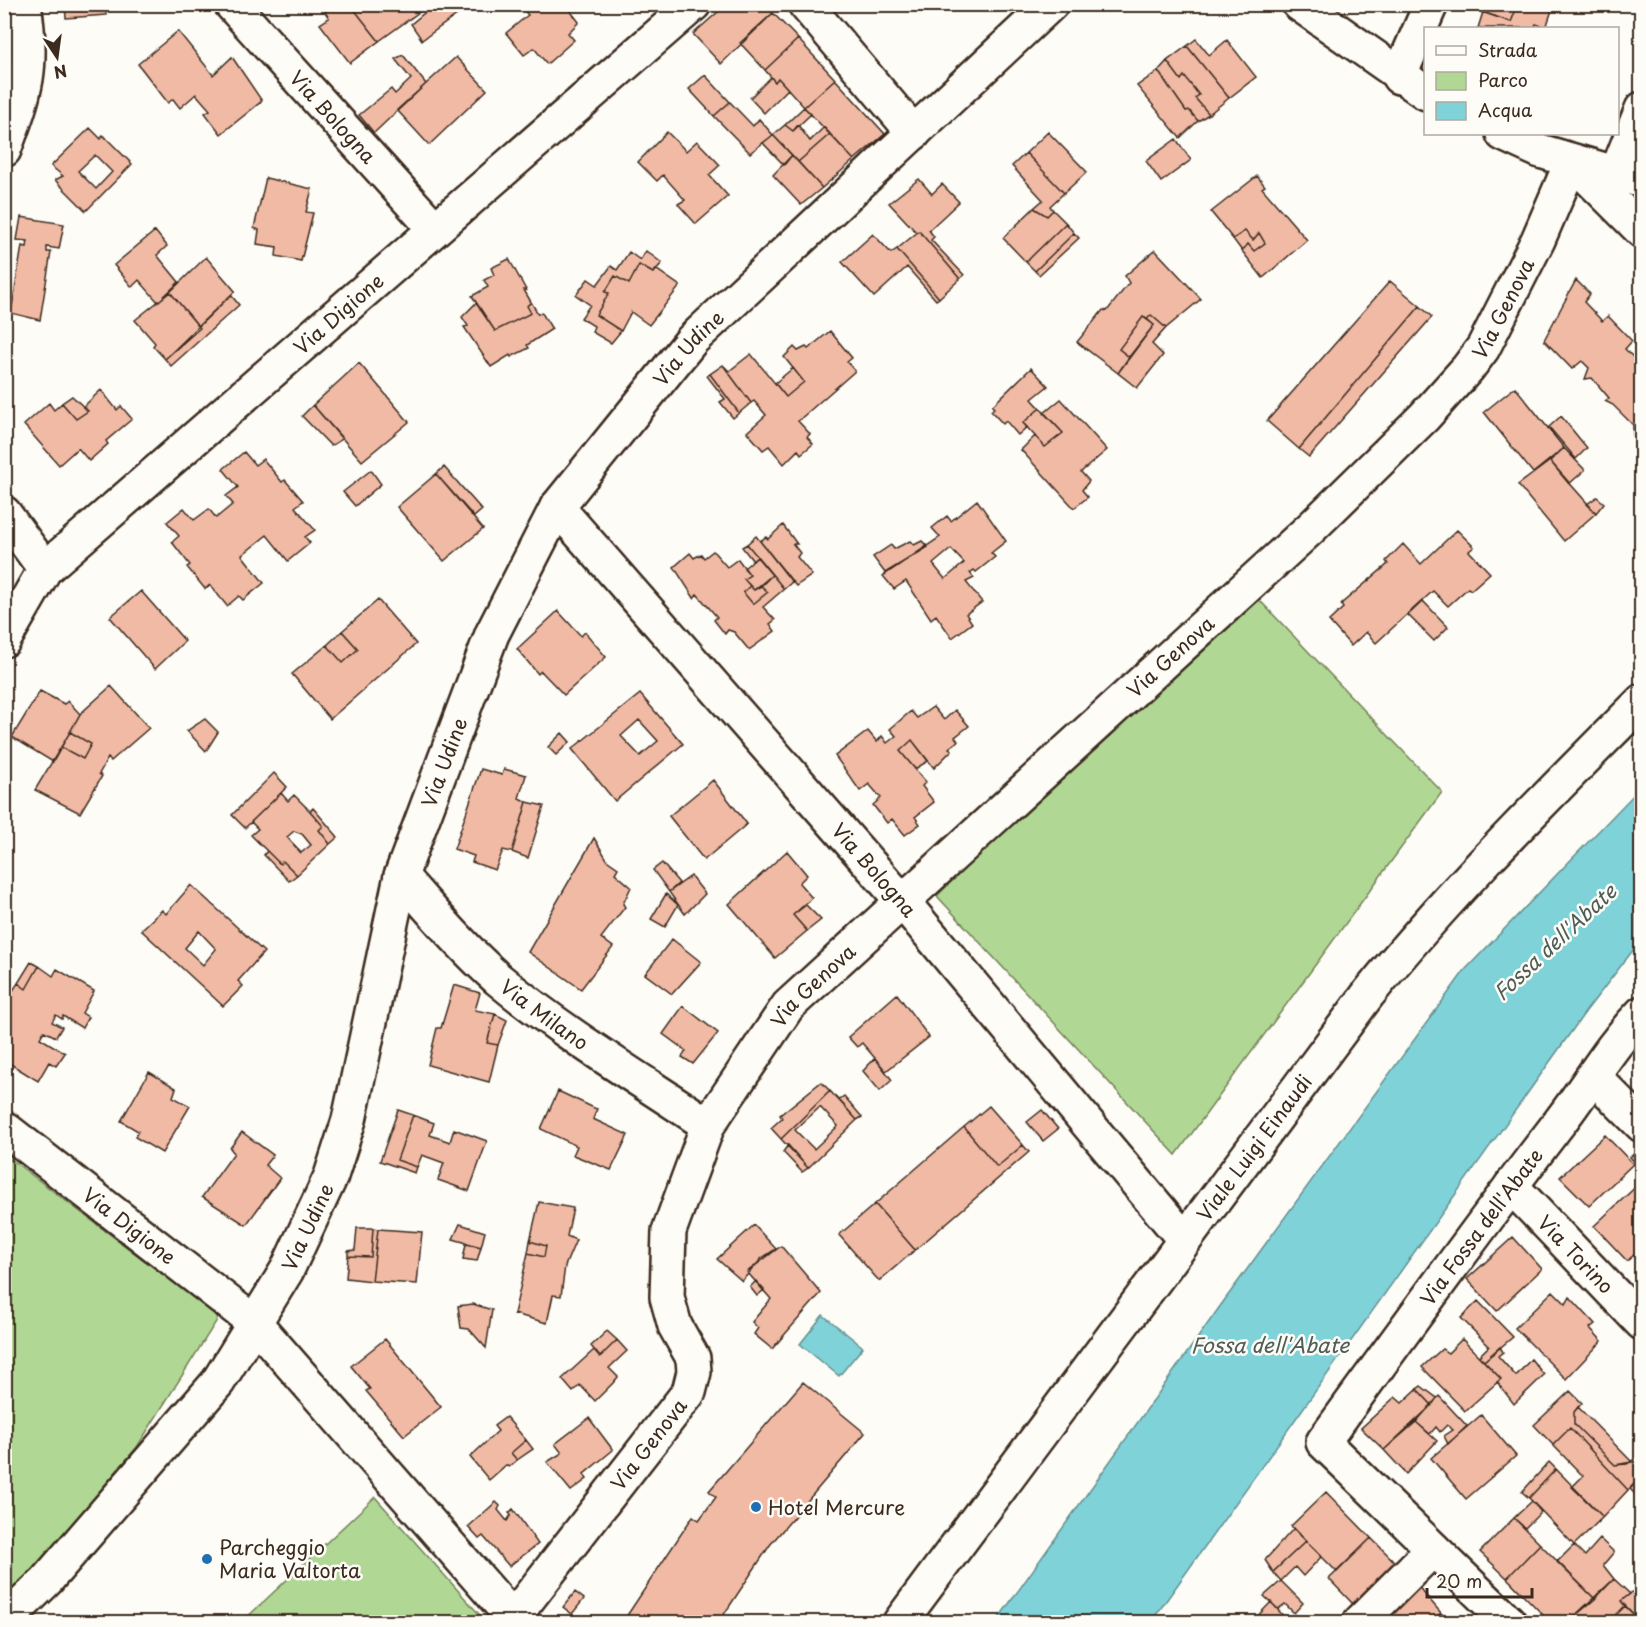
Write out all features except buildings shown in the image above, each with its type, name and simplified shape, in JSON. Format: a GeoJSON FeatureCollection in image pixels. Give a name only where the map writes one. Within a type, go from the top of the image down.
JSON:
{"type":"FeatureCollection","features":[{"type":"Feature","properties":{"kind":"street"},"geometry":{"type":"LineString","coordinates":[[4,150],[21,104],[30,62],[24,4]]}},
{"type":"Feature","properties":{"kind":"street","name":"Via Bologna"},"geometry":{"type":"LineString","coordinates":[[231,4],[434,228]]}},
{"type":"Feature","properties":{"kind":"street","name":"Via Digione"},"geometry":{"type":"LineString","coordinates":[[4,640],[45,569],[694,4]]}},
{"type":"Feature","properties":{"kind":"street"},"geometry":{"type":"LineString","coordinates":[[805,4],[914,133]]}},
{"type":"Feature","properties":{"kind":"street","name":"Via Udine"},"geometry":{"type":"LineString","coordinates":[[4,1622],[46,1581],[218,1382],[287,1270],[331,1176],[349,1120],[401,876],[492,634],[557,507],[692,340],[1051,4]]}},
{"type":"Feature","properties":{"kind":"street"},"geometry":{"type":"LineString","coordinates":[[1299,4],[1412,85],[1424,34]]}},
{"type":"Feature","properties":{"kind":"street"},"geometry":{"type":"LineString","coordinates":[[1426,27],[1431,4]]}},
{"type":"Feature","properties":{"kind":"street"},"geometry":{"type":"LineString","coordinates":[[1505,135],[1540,151],[1629,177],[1641,109]]}},
{"type":"Feature","properties":{"kind":"street"},"geometry":{"type":"LineString","coordinates":[[1572,161],[1641,231]]}},
{"type":"Feature","properties":{"kind":"street","name":"Via Genova"},"geometry":{"type":"LineString","coordinates":[[255,1323],[513,1618],[689,1392],[694,1363],[675,1326],[668,1305],[668,1249],[673,1219],[708,1125],[788,1006],[1368,474],[1468,368],[1494,329],[1538,240],[1572,161]]}},
{"type":"Feature","properties":{"kind":"street","name":"Via Bologna"},"geometry":{"type":"LineString","coordinates":[[557,507],[903,902],[1184,1239]]}},
{"type":"Feature","properties":{"kind":"street"},"geometry":{"type":"LineString","coordinates":[[4,513],[45,569]]}},
{"type":"Feature","properties":{"kind":"street","name":"Viale Luigi Einaudi"},"geometry":{"type":"LineString","coordinates":[[900,1623],[1369,993],[1412,940],[1522,819],[1641,701]]}},
{"type":"Feature","properties":{"kind":"street","name":"Via Milano"},"geometry":{"type":"LineString","coordinates":[[401,876],[459,942],[499,979],[577,1036],[708,1125]]}},
{"type":"Feature","properties":{"kind":"street","name":"Via Fossa dell'Abate"},"geometry":{"type":"LineString","coordinates":[[1433,1549],[1323,1442],[1641,1013]]}},
{"type":"Feature","properties":{"kind":"street"},"geometry":{"type":"LineString","coordinates":[[1594,1077],[1641,1125]]}},
{"type":"Feature","properties":{"kind":"street","name":"Via Digione"},"geometry":{"type":"LineString","coordinates":[[4,1128],[255,1323]]}},
{"type":"Feature","properties":{"kind":"street","name":"Via Torino"},"geometry":{"type":"LineString","coordinates":[[1511,1186],[1641,1323]]}},
{"type":"Feature","properties":{"kind":"street"},"geometry":{"type":"LineString","coordinates":[[1360,1623],[1433,1549],[1509,1623]]}},
{"type":"Feature","properties":{"kind":"green space"},"geometry":{"type":"Polygon","coordinates":[[[1247,587],[1442,792],[1176,1155],[937,896],[1247,587]]]}},
{"type":"Feature","properties":{"kind":"green space"},"geometry":{"type":"Polygon","coordinates":[[[4,1154],[219,1317],[137,1447],[16,1590],[5,1598],[4,1154]]]}},
{"type":"Feature","properties":{"kind":"green space"},"geometry":{"type":"Polygon","coordinates":[[[375,1497],[486,1622],[242,1622],[375,1497]]]}},
{"type":"Feature","properties":{"kind":"water","name":"Fossa dell'Abate"},"geometry":{"type":"Polygon","coordinates":[[[1641,787],[1641,940],[1586,1011],[1151,1622],[996,1622],[1221,1305],[1465,970],[1641,787]]]}},
{"type":"Feature","properties":{"kind":"water"},"geometry":{"type":"Polygon","coordinates":[[[823,1315],[863,1347],[839,1376],[800,1344],[823,1315]]]}},
{"type":"Feature","properties":{"kind":"place","name":"Hotel Mercure"},"geometry":{"type":"Point","coordinates":[756,1507]}},
{"type":"Feature","properties":{"kind":"place","name":"Parcheggio Maria Valtorta"},"geometry":{"type":"Point","coordinates":[207,1559]}}]}
